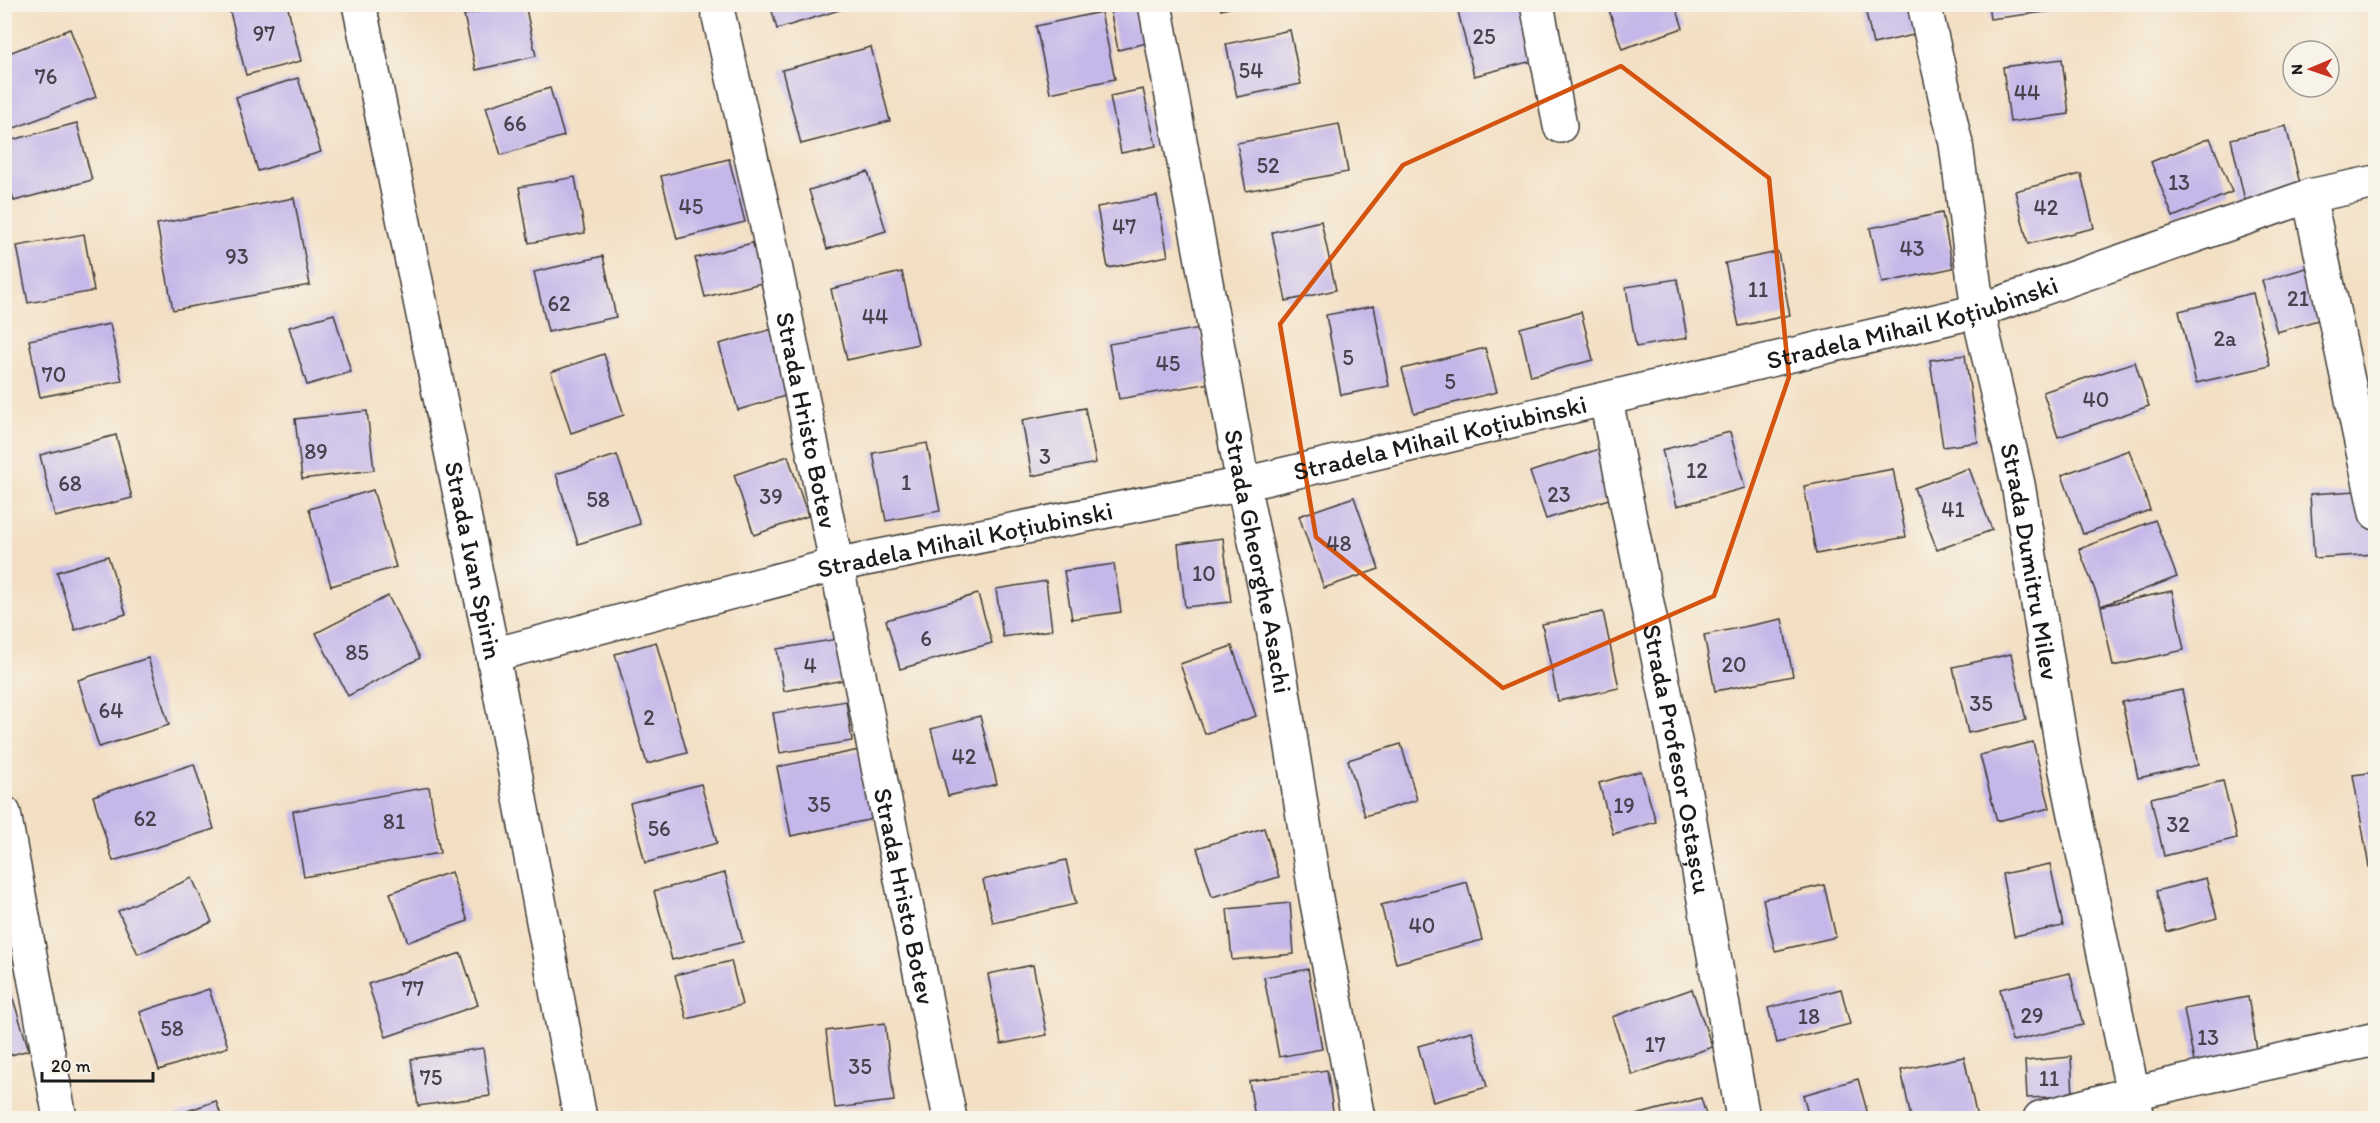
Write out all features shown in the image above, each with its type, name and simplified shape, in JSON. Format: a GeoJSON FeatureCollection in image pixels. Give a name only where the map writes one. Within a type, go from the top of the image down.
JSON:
{"type":"FeatureCollection","features":[{"type":"Feature","properties":{"kind":"street","name":"Strada Ivan Spirin"},"geometry":{"type":"LineString","coordinates":[[359,4],[493,655],[580,1119]]}},
{"type":"Feature","properties":{"kind":"street","name":"Strada Hristo Botev"},"geometry":{"type":"LineString","coordinates":[[716,4],[767,225],[950,1119]]}},
{"type":"Feature","properties":{"kind":"street","name":"Strada Gheorghe Asachi"},"geometry":{"type":"LineString","coordinates":[[1155,4],[1244,484],[1272,622],[1316,898],[1358,1119]]}},
{"type":"Feature","properties":{"kind":"street"},"geometry":{"type":"LineString","coordinates":[[1537,4],[1560,126]]}},
{"type":"Feature","properties":{"kind":"street","name":"Strada Dumitru Milev"},"geometry":{"type":"LineString","coordinates":[[1924,4],[1956,144],[1978,311],[2018,484],[2065,766],[2135,1106]]}},
{"type":"Feature","properties":{"kind":"street","name":"Stradela Mihail Koțiubinski"},"geometry":{"type":"LineString","coordinates":[[493,655],[835,565],[1244,484],[1978,311],[2309,196],[2376,182]]}},
{"type":"Feature","properties":{"kind":"street"},"geometry":{"type":"LineString","coordinates":[[2309,196],[2376,513]]}},
{"type":"Feature","properties":{"kind":"street","name":"Strada Profesor Ostașcu"},"geometry":{"type":"LineString","coordinates":[[1606,400],[1682,776],[1743,1119]]}},
{"type":"Feature","properties":{"kind":"street"},"geometry":{"type":"LineString","coordinates":[[4,813],[60,1119]]}},
{"type":"Feature","properties":{"kind":"street"},"geometry":{"type":"LineString","coordinates":[[2040,1119],[2135,1106],[2376,1039]]}},
{"type":"Feature","properties":{"kind":"highlighted area"},"geometry":{"type":"Polygon","coordinates":[[[1621,66],[1769,178],[1789,377],[1714,596],[1503,688],[1316,537],[1280,324],[1403,165],[1621,66]]]}},
{"type":"Feature","properties":{"kind":"building"},"geometry":{"type":"Polygon","coordinates":[[[228,4],[287,4],[301,61],[246,75],[228,4]]]}},
{"type":"Feature","properties":{"kind":"building"},"geometry":{"type":"Polygon","coordinates":[[[513,4],[525,4],[536,56],[476,70],[464,15],[513,4]]]}},
{"type":"Feature","properties":{"kind":"building"},"geometry":{"type":"Polygon","coordinates":[[[770,4],[856,4],[856,5],[777,29],[770,4]]]}},
{"type":"Feature","properties":{"kind":"building"},"geometry":{"type":"Polygon","coordinates":[[[1109,4],[1139,4],[1147,43],[1118,50],[1109,4]]]}},
{"type":"Feature","properties":{"kind":"building"},"geometry":{"type":"Polygon","coordinates":[[[1219,4],[1239,4],[1239,5],[1221,10],[1219,4]]]}},
{"type":"Feature","properties":{"kind":"building"},"geometry":{"type":"Polygon","coordinates":[[[1466,4],[1522,4],[1536,60],[1474,76],[1457,7],[1466,4]]]}},
{"type":"Feature","properties":{"kind":"building"},"geometry":{"type":"Polygon","coordinates":[[[1607,4],[1675,4],[1683,28],[1622,49],[1607,4]]]}},
{"type":"Feature","properties":{"kind":"building"},"geometry":{"type":"Polygon","coordinates":[[[1864,4],[1912,4],[1918,34],[1873,44],[1864,4]]]}},
{"type":"Feature","properties":{"kind":"building"},"geometry":{"type":"Polygon","coordinates":[[[1988,4],[2068,4],[2069,9],[1990,19],[1988,4]]]}},
{"type":"Feature","properties":{"kind":"building"},"geometry":{"type":"Polygon","coordinates":[[[1101,12],[1115,79],[1050,93],[1036,26],[1101,12]]]}},
{"type":"Feature","properties":{"kind":"building"},"geometry":{"type":"Polygon","coordinates":[[[70,29],[96,97],[4,132],[4,55],[70,29]]]}},
{"type":"Feature","properties":{"kind":"building"},"geometry":{"type":"Polygon","coordinates":[[[1290,30],[1301,84],[1237,97],[1226,44],[1290,30]]]}},
{"type":"Feature","properties":{"kind":"building"},"geometry":{"type":"Polygon","coordinates":[[[871,47],[890,121],[801,144],[782,70],[871,47]]]}},
{"type":"Feature","properties":{"kind":"building"},"geometry":{"type":"Polygon","coordinates":[[[2062,59],[2069,114],[2010,122],[2003,67],[2062,59]]]}},
{"type":"Feature","properties":{"kind":"building"},"geometry":{"type":"Polygon","coordinates":[[[298,78],[321,152],[258,171],[236,97],[298,78]]]}},
{"type":"Feature","properties":{"kind":"building"},"geometry":{"type":"Polygon","coordinates":[[[550,88],[564,136],[501,155],[486,107],[550,88]]]}},
{"type":"Feature","properties":{"kind":"building"},"geometry":{"type":"Polygon","coordinates":[[[1143,89],[1156,146],[1121,153],[1110,96],[1143,89]]]}},
{"type":"Feature","properties":{"kind":"building"},"geometry":{"type":"Polygon","coordinates":[[[77,123],[92,180],[14,201],[4,166],[4,142],[77,123]]]}},
{"type":"Feature","properties":{"kind":"building"},"geometry":{"type":"Polygon","coordinates":[[[1339,124],[1348,172],[1246,191],[1237,143],[1339,124]]]}},
{"type":"Feature","properties":{"kind":"building"},"geometry":{"type":"Polygon","coordinates":[[[2286,126],[2302,192],[2246,205],[2231,139],[2286,126]]]}},
{"type":"Feature","properties":{"kind":"building"},"geometry":{"type":"Polygon","coordinates":[[[2210,138],[2232,192],[2173,217],[2151,162],[2210,138]]]}},
{"type":"Feature","properties":{"kind":"building"},"geometry":{"type":"Polygon","coordinates":[[[729,159],[745,222],[677,239],[661,176],[729,159]]]}},
{"type":"Feature","properties":{"kind":"building"},"geometry":{"type":"Polygon","coordinates":[[[868,172],[886,231],[827,249],[809,190],[868,172]]]}},
{"type":"Feature","properties":{"kind":"building"},"geometry":{"type":"Polygon","coordinates":[[[2081,174],[2094,228],[2028,244],[2015,191],[2081,174]]]}},
{"type":"Feature","properties":{"kind":"building"},"geometry":{"type":"Polygon","coordinates":[[[575,177],[585,233],[529,243],[519,187],[575,177]]]}},
{"type":"Feature","properties":{"kind":"building"},"geometry":{"type":"Polygon","coordinates":[[[1157,196],[1168,256],[1108,268],[1097,207],[1157,196]]]}},
{"type":"Feature","properties":{"kind":"building"},"geometry":{"type":"Polygon","coordinates":[[[294,198],[310,285],[173,310],[157,224],[294,198]]]}},
{"type":"Feature","properties":{"kind":"building"},"geometry":{"type":"Polygon","coordinates":[[[1942,213],[1953,268],[1882,283],[1870,228],[1942,213]]]}},
{"type":"Feature","properties":{"kind":"building"},"geometry":{"type":"Polygon","coordinates":[[[1321,221],[1336,290],[1286,301],[1272,232],[1321,221]]]}},
{"type":"Feature","properties":{"kind":"building"},"geometry":{"type":"Polygon","coordinates":[[[84,234],[94,291],[28,303],[17,246],[84,234]]]}},
{"type":"Feature","properties":{"kind":"building"},"geometry":{"type":"Polygon","coordinates":[[[756,242],[766,282],[705,297],[695,258],[756,242]]]}},
{"type":"Feature","properties":{"kind":"building"},"geometry":{"type":"Polygon","coordinates":[[[1778,252],[1790,315],[1739,326],[1725,263],[1778,252]]]}},
{"type":"Feature","properties":{"kind":"building"},"geometry":{"type":"Polygon","coordinates":[[[603,256],[616,317],[548,332],[534,272],[603,256]]]}},
{"type":"Feature","properties":{"kind":"building"},"geometry":{"type":"Polygon","coordinates":[[[2320,264],[2335,315],[2277,332],[2262,281],[2320,264]]]}},
{"type":"Feature","properties":{"kind":"building"},"geometry":{"type":"Polygon","coordinates":[[[902,272],[918,344],[847,360],[831,289],[902,272]]]}},
{"type":"Feature","properties":{"kind":"building"},"geometry":{"type":"Polygon","coordinates":[[[1677,279],[1687,338],[1636,347],[1626,287],[1677,279]]]}},
{"type":"Feature","properties":{"kind":"building"},"geometry":{"type":"Polygon","coordinates":[[[2253,293],[2270,366],[2196,383],[2179,311],[2253,293]]]}},
{"type":"Feature","properties":{"kind":"building"},"geometry":{"type":"Polygon","coordinates":[[[1374,306],[1389,386],[1341,395],[1326,315],[1374,306]]]}},
{"type":"Feature","properties":{"kind":"building"},"geometry":{"type":"Polygon","coordinates":[[[1581,312],[1593,360],[1531,376],[1520,328],[1581,312]]]}},
{"type":"Feature","properties":{"kind":"building"},"geometry":{"type":"Polygon","coordinates":[[[334,314],[351,372],[307,385],[289,327],[334,314]]]}},
{"type":"Feature","properties":{"kind":"building"},"geometry":{"type":"Polygon","coordinates":[[[110,324],[122,381],[40,397],[29,340],[110,324]]]}},
{"type":"Feature","properties":{"kind":"building"},"geometry":{"type":"Polygon","coordinates":[[[1200,328],[1210,383],[1119,399],[1109,344],[1200,328]]]}},
{"type":"Feature","properties":{"kind":"building"},"geometry":{"type":"Polygon","coordinates":[[[773,329],[792,394],[738,410],[719,344],[773,329]]]}},
{"type":"Feature","properties":{"kind":"building"},"geometry":{"type":"Polygon","coordinates":[[[1485,348],[1497,392],[1414,413],[1402,369],[1485,348]]]}},
{"type":"Feature","properties":{"kind":"building"},"geometry":{"type":"Polygon","coordinates":[[[604,354],[624,415],[571,433],[551,372],[604,354]]]}},
{"type":"Feature","properties":{"kind":"building"},"geometry":{"type":"Polygon","coordinates":[[[1965,355],[1978,442],[1943,447],[1930,360],[1965,355]]]}},
{"type":"Feature","properties":{"kind":"building"},"geometry":{"type":"Polygon","coordinates":[[[2135,362],[2149,406],[2058,437],[2043,392],[2135,362]]]}},
{"type":"Feature","properties":{"kind":"building"},"geometry":{"type":"Polygon","coordinates":[[[1085,408],[1096,463],[1032,476],[1022,420],[1085,408]]]}},
{"type":"Feature","properties":{"kind":"building"},"geometry":{"type":"Polygon","coordinates":[[[367,411],[374,470],[302,479],[295,419],[367,411]]]}},
{"type":"Feature","properties":{"kind":"building"},"geometry":{"type":"Polygon","coordinates":[[[1730,432],[1745,488],[1677,506],[1662,450],[1730,432]]]}},
{"type":"Feature","properties":{"kind":"building"},"geometry":{"type":"Polygon","coordinates":[[[116,435],[132,498],[55,517],[40,455],[116,435]]]}},
{"type":"Feature","properties":{"kind":"building"},"geometry":{"type":"Polygon","coordinates":[[[927,443],[940,511],[886,521],[873,453],[927,443]]]}},
{"type":"Feature","properties":{"kind":"building"},"geometry":{"type":"Polygon","coordinates":[[[1599,449],[1615,497],[1546,519],[1530,472],[1599,449]]]}},
{"type":"Feature","properties":{"kind":"building"},"geometry":{"type":"Polygon","coordinates":[[[2129,450],[2150,510],[2083,534],[2062,475],[2129,450]]]}},
{"type":"Feature","properties":{"kind":"building"},"geometry":{"type":"Polygon","coordinates":[[[617,455],[640,524],[578,544],[556,474],[617,455]]]}},
{"type":"Feature","properties":{"kind":"building"},"geometry":{"type":"Polygon","coordinates":[[[788,456],[808,516],[754,535],[734,475],[788,456]]]}},
{"type":"Feature","properties":{"kind":"building"},"geometry":{"type":"Polygon","coordinates":[[[1969,468],[1992,530],[1937,550],[1914,488],[1969,468]]]}},
{"type":"Feature","properties":{"kind":"building"},"geometry":{"type":"Polygon","coordinates":[[[1893,469],[1906,537],[1816,554],[1804,486],[1893,469]]]}},
{"type":"Feature","properties":{"kind":"building"},"geometry":{"type":"Polygon","coordinates":[[[373,490],[396,567],[331,586],[309,509],[373,490]]]}},
{"type":"Feature","properties":{"kind":"building"},"geometry":{"type":"Polygon","coordinates":[[[2372,490],[2375,554],[2314,558],[2310,494],[2372,490]]]}},
{"type":"Feature","properties":{"kind":"building"},"geometry":{"type":"Polygon","coordinates":[[[1354,497],[1379,569],[1324,588],[1299,516],[1354,497]]]}},
{"type":"Feature","properties":{"kind":"building"},"geometry":{"type":"Polygon","coordinates":[[[2155,520],[2177,577],[2101,606],[2079,549],[2155,520]]]}},
{"type":"Feature","properties":{"kind":"building"},"geometry":{"type":"Polygon","coordinates":[[[1223,538],[1231,602],[1185,607],[1178,544],[1223,538]]]}},
{"type":"Feature","properties":{"kind":"building"},"geometry":{"type":"Polygon","coordinates":[[[108,556],[126,614],[75,630],[57,572],[108,556]]]}},
{"type":"Feature","properties":{"kind":"building"},"geometry":{"type":"Polygon","coordinates":[[[1114,564],[1121,612],[1072,619],[1064,571],[1114,564]]]}},
{"type":"Feature","properties":{"kind":"building"},"geometry":{"type":"Polygon","coordinates":[[[1046,581],[1052,630],[1003,637],[996,589],[1046,581]]]}},
{"type":"Feature","properties":{"kind":"building"},"geometry":{"type":"Polygon","coordinates":[[[2172,591],[2184,650],[2113,666],[2101,606],[2172,591]]]}},
{"type":"Feature","properties":{"kind":"building"},"geometry":{"type":"Polygon","coordinates":[[[978,594],[992,643],[900,669],[886,620],[978,594]]]}},
{"type":"Feature","properties":{"kind":"building"},"geometry":{"type":"Polygon","coordinates":[[[388,596],[420,658],[348,696],[316,633],[388,596]]]}},
{"type":"Feature","properties":{"kind":"building"},"geometry":{"type":"Polygon","coordinates":[[[1603,612],[1619,688],[1558,701],[1542,624],[1603,612]]]}},
{"type":"Feature","properties":{"kind":"building"},"geometry":{"type":"Polygon","coordinates":[[[1782,619],[1793,676],[1715,691],[1704,635],[1782,619]]]}},
{"type":"Feature","properties":{"kind":"building"},"geometry":{"type":"Polygon","coordinates":[[[837,639],[844,680],[784,691],[777,649],[837,639]]]}},
{"type":"Feature","properties":{"kind":"building"},"geometry":{"type":"Polygon","coordinates":[[[656,642],[687,753],[647,764],[615,654],[656,642]]]}},
{"type":"Feature","properties":{"kind":"building"},"geometry":{"type":"Polygon","coordinates":[[[1232,646],[1256,716],[1205,734],[1180,664],[1232,646]]]}},
{"type":"Feature","properties":{"kind":"building"},"geometry":{"type":"Polygon","coordinates":[[[2011,654],[2026,720],[1968,733],[1953,667],[2011,654]]]}},
{"type":"Feature","properties":{"kind":"building"},"geometry":{"type":"Polygon","coordinates":[[[148,658],[169,725],[99,747],[78,680],[148,658]]]}},
{"type":"Feature","properties":{"kind":"building"},"geometry":{"type":"Polygon","coordinates":[[[2182,690],[2198,765],[2138,778],[2122,702],[2182,690]]]}},
{"type":"Feature","properties":{"kind":"building"},"geometry":{"type":"Polygon","coordinates":[[[846,701],[852,741],[780,753],[773,713],[846,701]]]}},
{"type":"Feature","properties":{"kind":"building"},"geometry":{"type":"Polygon","coordinates":[[[980,716],[997,784],[948,796],[931,729],[980,716]]]}},
{"type":"Feature","properties":{"kind":"building"},"geometry":{"type":"Polygon","coordinates":[[[2033,742],[2050,808],[1997,821],[1980,755],[2033,742]]]}},
{"type":"Feature","properties":{"kind":"building"},"geometry":{"type":"Polygon","coordinates":[[[1401,744],[1417,800],[1365,816],[1348,760],[1401,744]]]}},
{"type":"Feature","properties":{"kind":"building"},"geometry":{"type":"Polygon","coordinates":[[[864,749],[878,818],[791,836],[777,767],[864,749]]]}},
{"type":"Feature","properties":{"kind":"building"},"geometry":{"type":"Polygon","coordinates":[[[194,764],[214,829],[113,861],[93,796],[194,764]]]}},
{"type":"Feature","properties":{"kind":"building"},"geometry":{"type":"Polygon","coordinates":[[[1641,771],[1656,822],[1613,834],[1599,783],[1641,771]]]}},
{"type":"Feature","properties":{"kind":"building"},"geometry":{"type":"Polygon","coordinates":[[[2376,772],[2376,866],[2369,867],[2353,775],[2376,772]]]}},
{"type":"Feature","properties":{"kind":"building"},"geometry":{"type":"Polygon","coordinates":[[[2223,781],[2237,838],[2164,856],[2151,798],[2223,781]]]}},
{"type":"Feature","properties":{"kind":"building"},"geometry":{"type":"Polygon","coordinates":[[[701,784],[717,843],[645,863],[630,803],[701,784]]]}},
{"type":"Feature","properties":{"kind":"building"},"geometry":{"type":"Polygon","coordinates":[[[429,787],[440,853],[304,877],[293,811],[429,787]]]}},
{"type":"Feature","properties":{"kind":"building"},"geometry":{"type":"Polygon","coordinates":[[[1264,828],[1279,877],[1212,897],[1197,848],[1264,828]]]}},
{"type":"Feature","properties":{"kind":"building"},"geometry":{"type":"Polygon","coordinates":[[[1066,860],[1076,904],[993,923],[983,880],[1066,860]]]}},
{"type":"Feature","properties":{"kind":"building"},"geometry":{"type":"Polygon","coordinates":[[[2050,864],[2063,926],[2014,936],[2002,874],[2050,864]]]}},
{"type":"Feature","properties":{"kind":"building"},"geometry":{"type":"Polygon","coordinates":[[[451,872],[468,921],[408,942],[390,893],[451,872]]]}},
{"type":"Feature","properties":{"kind":"building"},"geometry":{"type":"Polygon","coordinates":[[[725,873],[743,942],[672,960],[654,891],[725,873]]]}},
{"type":"Feature","properties":{"kind":"building"},"geometry":{"type":"Polygon","coordinates":[[[192,878],[212,922],[138,954],[118,911],[192,878]]]}},
{"type":"Feature","properties":{"kind":"building"},"geometry":{"type":"Polygon","coordinates":[[[2206,878],[2217,918],[2167,932],[2156,891],[2206,878]]]}},
{"type":"Feature","properties":{"kind":"building"},"geometry":{"type":"Polygon","coordinates":[[[1467,882],[1482,940],[1396,963],[1381,905],[1467,882]]]}},
{"type":"Feature","properties":{"kind":"building"},"geometry":{"type":"Polygon","coordinates":[[[1824,885],[1836,937],[1775,951],[1763,899],[1824,885]]]}},
{"type":"Feature","properties":{"kind":"building"},"geometry":{"type":"Polygon","coordinates":[[[1290,903],[1294,954],[1232,960],[1227,909],[1290,903]]]}},
{"type":"Feature","properties":{"kind":"building"},"geometry":{"type":"Polygon","coordinates":[[[461,953],[478,1005],[386,1037],[368,984],[461,953]]]}},
{"type":"Feature","properties":{"kind":"building"},"geometry":{"type":"Polygon","coordinates":[[[731,961],[742,1005],[687,1019],[675,975],[731,961]]]}},
{"type":"Feature","properties":{"kind":"building"},"geometry":{"type":"Polygon","coordinates":[[[1033,965],[1047,1035],[1001,1044],[988,974],[1033,965]]]}},
{"type":"Feature","properties":{"kind":"building"},"geometry":{"type":"Polygon","coordinates":[[[1308,969],[1322,1049],[1279,1057],[1264,977],[1308,969]]]}},
{"type":"Feature","properties":{"kind":"building"},"geometry":{"type":"Polygon","coordinates":[[[4,970],[29,1050],[4,1057],[4,970]]]}},
{"type":"Feature","properties":{"kind":"building"},"geometry":{"type":"Polygon","coordinates":[[[2070,973],[2083,1025],[2012,1041],[2000,989],[2070,973]]]}},
{"type":"Feature","properties":{"kind":"building"},"geometry":{"type":"Polygon","coordinates":[[[209,989],[228,1047],[159,1070],[140,1012],[209,989]]]}},
{"type":"Feature","properties":{"kind":"building"},"geometry":{"type":"Polygon","coordinates":[[[1692,989],[1712,1047],[1632,1075],[1612,1017],[1692,989]]]}},
{"type":"Feature","properties":{"kind":"building"},"geometry":{"type":"Polygon","coordinates":[[[1841,989],[1850,1024],[1777,1043],[1768,1008],[1841,989]]]}},
{"type":"Feature","properties":{"kind":"building"},"geometry":{"type":"Polygon","coordinates":[[[2248,997],[2257,1050],[2194,1062],[2184,1009],[2248,997]]]}},
{"type":"Feature","properties":{"kind":"building"},"geometry":{"type":"Polygon","coordinates":[[[885,1023],[894,1101],[835,1108],[826,1031],[885,1023]]]}},
{"type":"Feature","properties":{"kind":"building"},"geometry":{"type":"Polygon","coordinates":[[[1472,1031],[1487,1087],[1433,1102],[1418,1046],[1472,1031]]]}},
{"type":"Feature","properties":{"kind":"building"},"geometry":{"type":"Polygon","coordinates":[[[483,1048],[490,1096],[418,1106],[411,1059],[483,1048]]]}},
{"type":"Feature","properties":{"kind":"building"},"geometry":{"type":"Polygon","coordinates":[[[1964,1057],[1977,1118],[1911,1118],[1901,1070],[1964,1057]]]}},
{"type":"Feature","properties":{"kind":"building"},"geometry":{"type":"Polygon","coordinates":[[[2071,1057],[2073,1096],[2027,1098],[2025,1061],[2071,1057]]]}},
{"type":"Feature","properties":{"kind":"building"},"geometry":{"type":"Polygon","coordinates":[[[1327,1070],[1334,1118],[1255,1118],[1249,1081],[1327,1070]]]}},
{"type":"Feature","properties":{"kind":"building"},"geometry":{"type":"Polygon","coordinates":[[[1858,1079],[1869,1118],[1809,1118],[1803,1095],[1858,1079]]]}},
{"type":"Feature","properties":{"kind":"building"},"geometry":{"type":"Polygon","coordinates":[[[1701,1098],[1707,1118],[1629,1117],[1701,1098]]]}},
{"type":"Feature","properties":{"kind":"building"},"geometry":{"type":"Polygon","coordinates":[[[216,1101],[222,1118],[167,1118],[216,1101]]]}}]}
